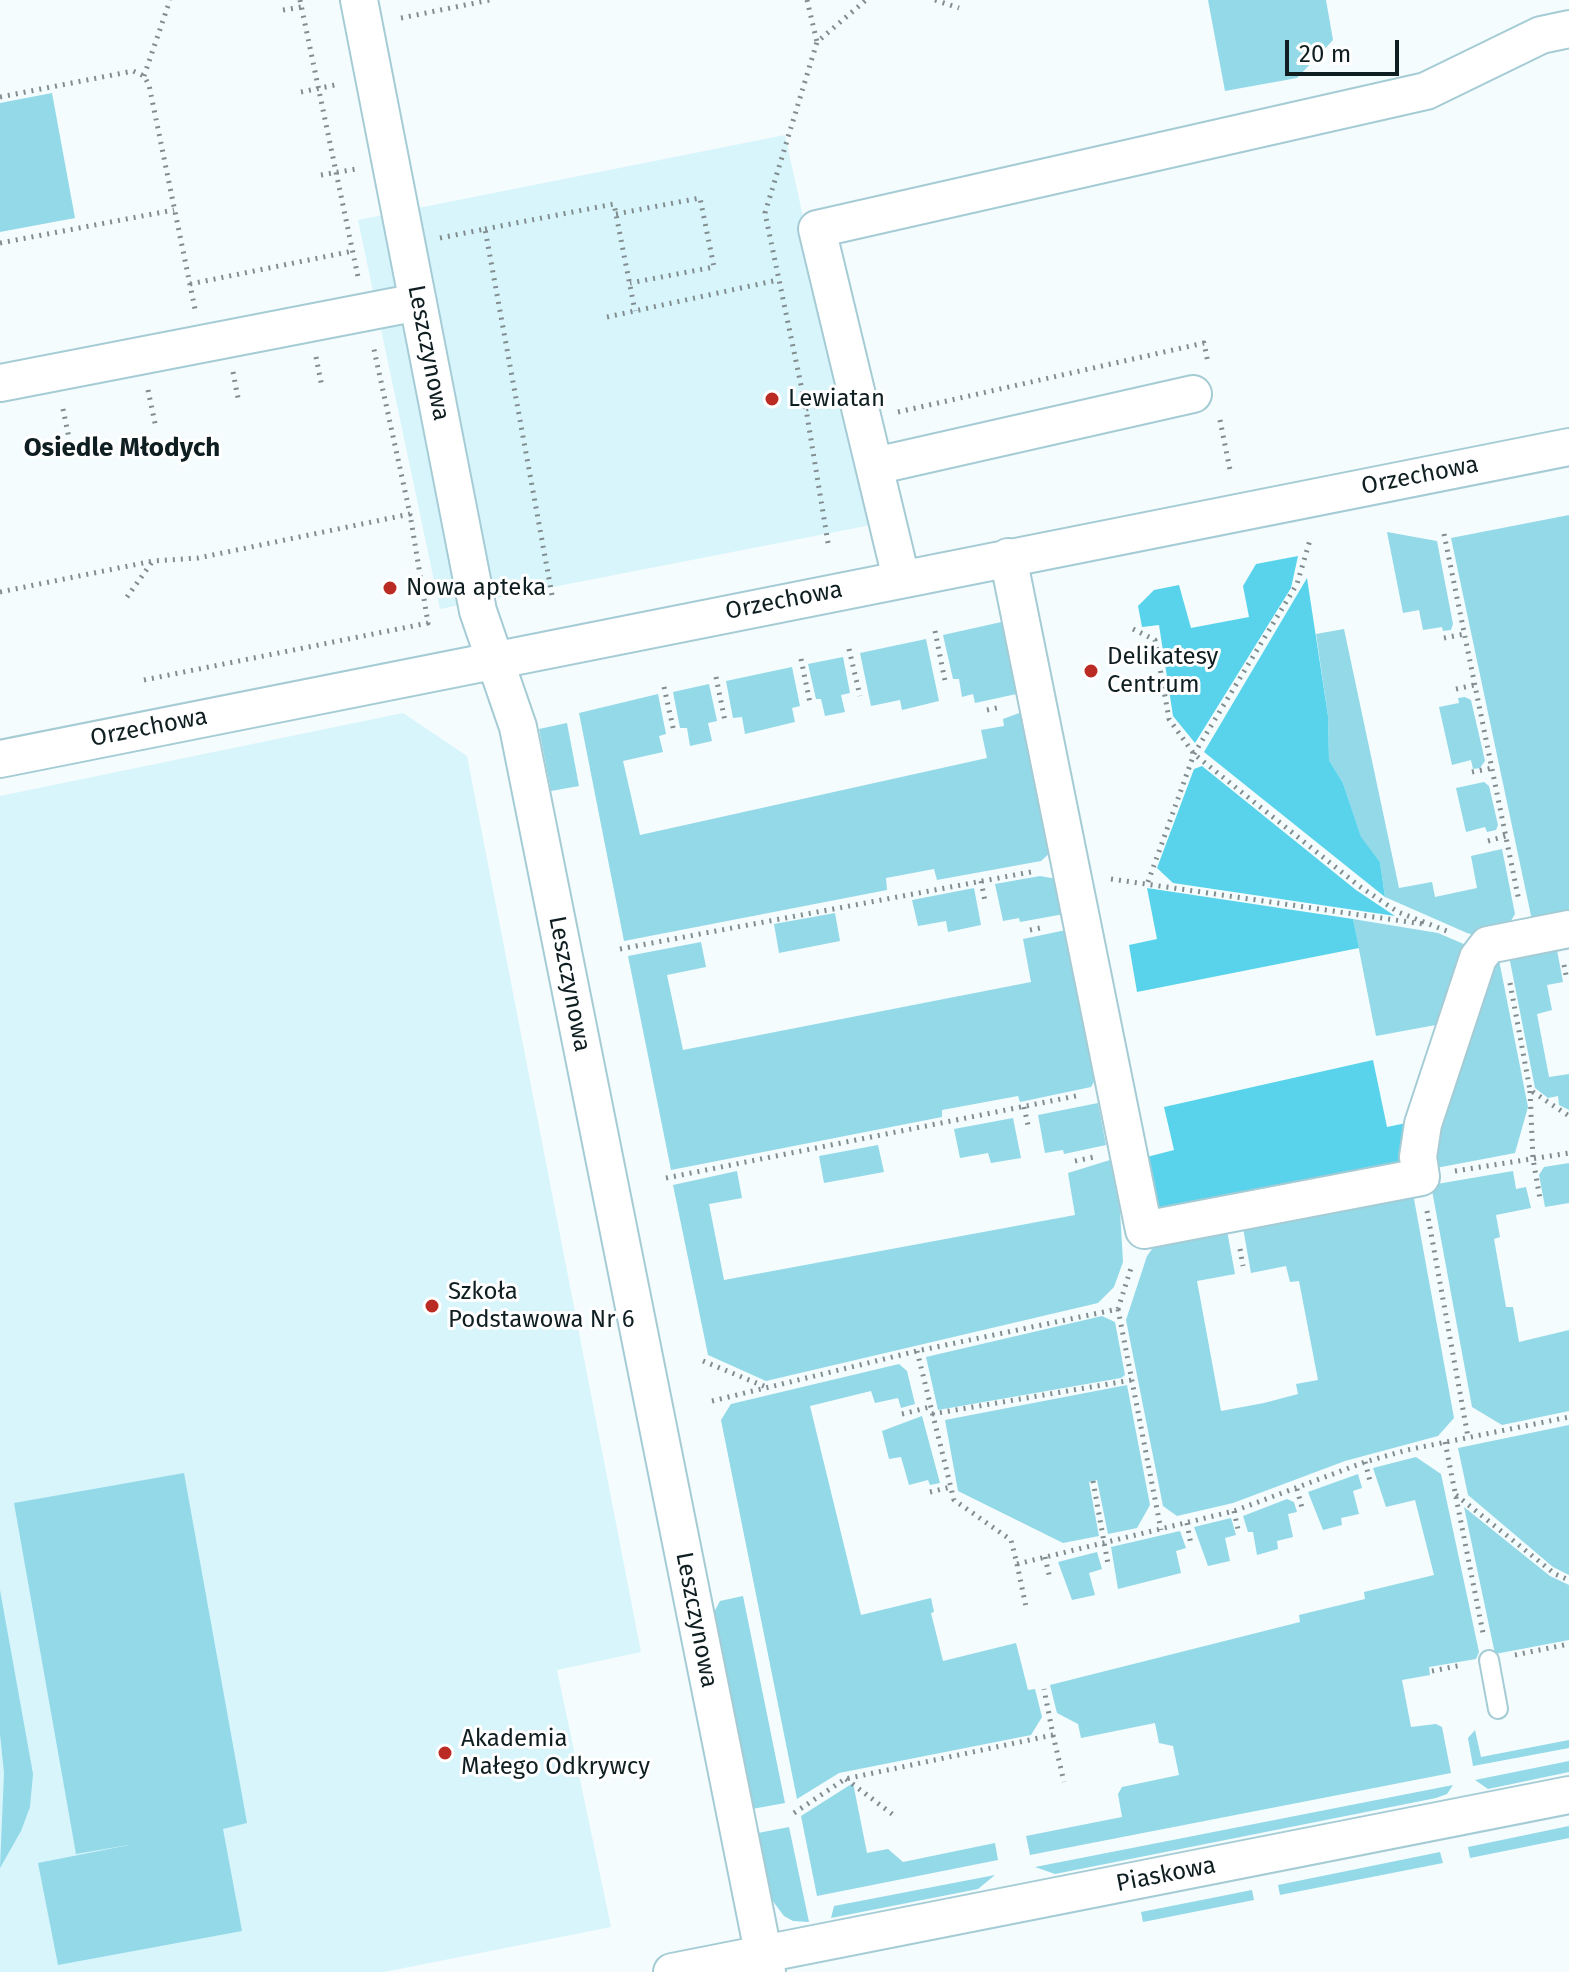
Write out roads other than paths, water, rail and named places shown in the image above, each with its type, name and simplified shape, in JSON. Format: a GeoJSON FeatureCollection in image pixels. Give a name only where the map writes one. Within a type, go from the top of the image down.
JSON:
{"type":"FeatureCollection","features":[{"type":"Feature","properties":{"kind":"street","name":"Leszczynowa"},"geometry":{"type":"LineString","coordinates":[[359,0],[478,611],[521,743],[766,1963]]}},
{"type":"Feature","properties":{"kind":"street"},"geometry":{"type":"LineString","coordinates":[[901,578],[817,229],[1426,91],[1541,35],[1569,29]]}},
{"type":"Feature","properties":{"kind":"street"},"geometry":{"type":"LineString","coordinates":[[0,383],[418,302]]}},
{"type":"Feature","properties":{"kind":"street"},"geometry":{"type":"LineString","coordinates":[[875,466],[1193,394]]}},
{"type":"Feature","properties":{"kind":"street","name":"Orzechowa"},"geometry":{"type":"LineString","coordinates":[[0,759],[494,658],[1569,447]]}},
{"type":"Feature","properties":{"kind":"street"},"geometry":{"type":"LineString","coordinates":[[1008,557],[1113,1089],[1144,1230],[1421,1177],[1418,1157],[1423,1124],[1468,982],[1505,942],[1569,929]]}},
{"type":"Feature","properties":{"kind":"street","name":"Piaskowa"},"geometry":{"type":"LineString","coordinates":[[672,1972],[766,1963],[1569,1795]]}},
{"type":"Feature","properties":{"kind":"lane"},"geometry":{"type":"LineString","coordinates":[[1489,1660],[1498,1709]]}},
{"type":"Feature","properties":{"kind":"place","name":"Lewiatan"},"geometry":{"type":"Point","coordinates":[772,399]}},
{"type":"Feature","properties":{"kind":"place","name":"Nowa apteka"},"geometry":{"type":"Point","coordinates":[390,588]}},
{"type":"Feature","properties":{"kind":"place","name":"Delikatesy Centrum"},"geometry":{"type":"Point","coordinates":[1091,671]}},
{"type":"Feature","properties":{"kind":"place","name":"Szkoła Podstawowa Nr 6"},"geometry":{"type":"Point","coordinates":[432,1306]}},
{"type":"Feature","properties":{"kind":"place","name":"Akademia Małego Odkrywcy"},"geometry":{"type":"Point","coordinates":[445,1753]}},
{"type":"Feature","properties":{"kind":"district","name":"Osiedle Młodych"},"geometry":{"type":"Point","coordinates":[122,449]}}]}
